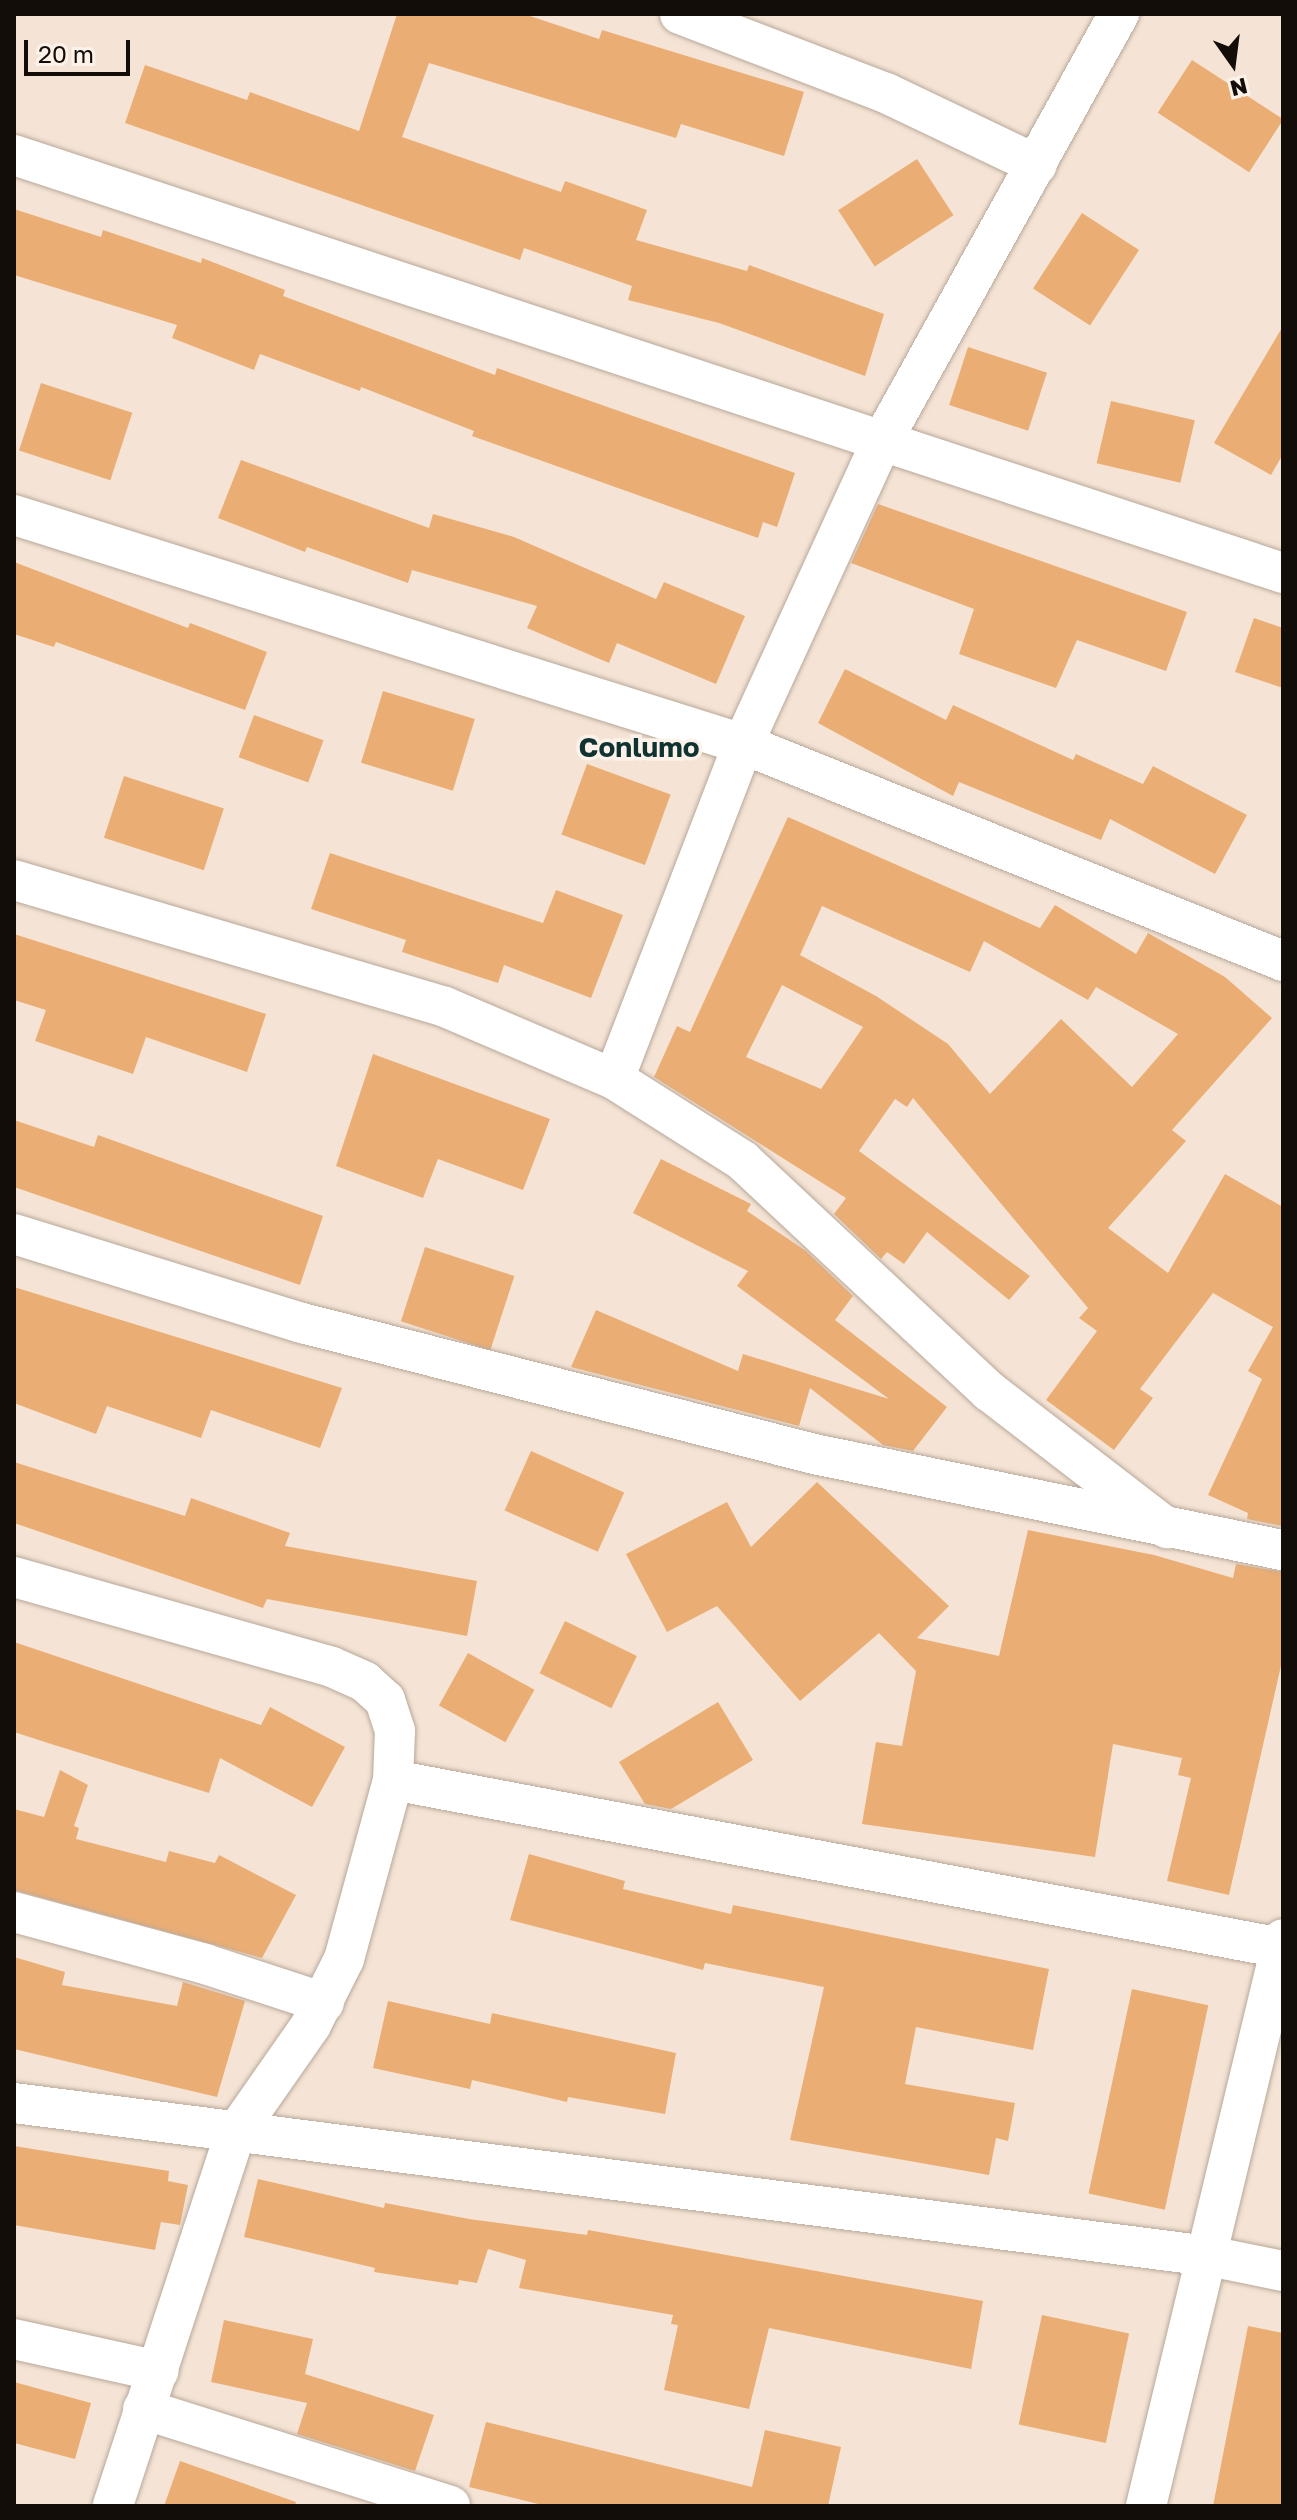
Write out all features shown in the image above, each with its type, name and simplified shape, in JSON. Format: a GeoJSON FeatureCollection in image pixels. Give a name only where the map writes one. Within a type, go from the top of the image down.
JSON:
{"type":"FeatureCollection","features":[{"type":"Feature","properties":{"kind":"street"},"geometry":{"type":"LineString","coordinates":[[680,14],[886,93],[1037,165]]}},
{"type":"Feature","properties":{"kind":"street"},"geometry":{"type":"LineString","coordinates":[[614,1079],[743,744],[881,443],[1119,14]]}},
{"type":"Feature","properties":{"kind":"street"},"geometry":{"type":"LineString","coordinates":[[14,155],[1283,573]]}},
{"type":"Feature","properties":{"kind":"street"},"geometry":{"type":"LineString","coordinates":[[14,515],[743,744],[1283,961]]}},
{"type":"Feature","properties":{"kind":"street"},"geometry":{"type":"LineString","coordinates":[[14,880],[445,1007],[614,1079],[743,1161],[989,1391],[1167,1528]]}},
{"type":"Feature","properties":{"kind":"street"},"geometry":{"type":"LineString","coordinates":[[14,1234],[302,1323],[769,1443],[1283,1550]]}},
{"type":"Feature","properties":{"kind":"street"},"geometry":{"type":"LineString","coordinates":[[14,1577],[332,1667],[365,1682],[385,1700],[395,1731],[393,1780],[344,1959],[324,2003],[235,2134],[113,2506]]}},
{"type":"Feature","properties":{"kind":"street"},"geometry":{"type":"LineString","coordinates":[[393,1780],[1282,1943],[1209,2256],[1146,2506]]}},
{"type":"Feature","properties":{"kind":"street"},"geometry":{"type":"LineString","coordinates":[[14,1912],[205,1964],[324,2003]]}},
{"type":"Feature","properties":{"kind":"street"},"geometry":{"type":"LineString","coordinates":[[14,2103],[235,2134],[1209,2256],[1283,2271]]}},
{"type":"Feature","properties":{"kind":"street"},"geometry":{"type":"LineString","coordinates":[[14,2339],[158,2371]]}},
{"type":"Feature","properties":{"kind":"street"},"geometry":{"type":"LineString","coordinates":[[143,2409],[450,2506]]}},
{"type":"Feature","properties":{"kind":"building"},"geometry":{"type":"Polygon","coordinates":[[[397,14],[524,14],[599,39],[602,30],[804,92],[784,156],[681,124],[676,138],[429,63],[402,137],[561,192],[565,181],[647,210],[636,240],[747,271],[749,265],[884,314],[865,376],[719,323],[628,300],[632,286],[524,248],[520,260],[125,123],[145,65],[247,100],[250,92],[359,131],[397,14]]]}},
{"type":"Feature","properties":{"kind":"building"},"geometry":{"type":"Polygon","coordinates":[[[1192,60],[1283,119],[1249,172],[1158,113],[1192,60]]]}},
{"type":"Feature","properties":{"kind":"building"},"geometry":{"type":"Polygon","coordinates":[[[917,159],[953,215],[875,266],[838,210],[917,159]]]}},
{"type":"Feature","properties":{"kind":"building"},"geometry":{"type":"Polygon","coordinates":[[[14,209],[101,237],[103,230],[201,263],[202,258],[285,290],[283,296],[495,375],[497,368],[795,473],[777,527],[763,522],[758,538],[472,436],[474,431],[361,387],[360,391],[260,354],[254,370],[172,338],[177,325],[14,275],[14,209]]]}},
{"type":"Feature","properties":{"kind":"building"},"geometry":{"type":"Polygon","coordinates":[[[1082,213],[1139,250],[1090,326],[1033,288],[1082,213]]]}},
{"type":"Feature","properties":{"kind":"building"},"geometry":{"type":"Polygon","coordinates":[[[1283,326],[1283,454],[1271,475],[1214,443],[1283,326]]]}},
{"type":"Feature","properties":{"kind":"building"},"geometry":{"type":"Polygon","coordinates":[[[968,347],[1047,373],[1028,431],[949,405],[968,347]]]}},
{"type":"Feature","properties":{"kind":"building"},"geometry":{"type":"Polygon","coordinates":[[[41,383],[132,413],[110,480],[19,451],[41,383]]]}},
{"type":"Feature","properties":{"kind":"building"},"geometry":{"type":"Polygon","coordinates":[[[1111,401],[1195,420],[1180,483],[1097,463],[1111,401]]]}},
{"type":"Feature","properties":{"kind":"building"},"geometry":{"type":"Polygon","coordinates":[[[241,460],[429,528],[433,514],[514,537],[656,599],[664,582],[745,616],[716,684],[617,643],[609,663],[527,628],[537,606],[412,570],[408,583],[307,547],[305,552],[218,518],[241,460]]]}},
{"type":"Feature","properties":{"kind":"building"},"geometry":{"type":"Polygon","coordinates":[[[878,504],[1187,612],[1166,671],[1077,640],[1056,688],[959,654],[974,609],[851,563],[878,504]]]}},
{"type":"Feature","properties":{"kind":"building"},"geometry":{"type":"Polygon","coordinates":[[[14,562],[188,628],[190,623],[267,652],[245,710],[56,642],[54,647],[14,634],[14,562]]]}},
{"type":"Feature","properties":{"kind":"building"},"geometry":{"type":"Polygon","coordinates":[[[1254,618],[1283,628],[1283,688],[1235,672],[1254,618]]]}},
{"type":"Feature","properties":{"kind":"building"},"geometry":{"type":"Polygon","coordinates":[[[845,669],[946,720],[953,705],[1073,760],[1076,754],[1143,784],[1153,766],[1247,815],[1215,874],[1110,819],[1101,840],[959,782],[953,796],[818,723],[845,669]]]}},
{"type":"Feature","properties":{"kind":"building"},"geometry":{"type":"Polygon","coordinates":[[[383,691],[475,719],[453,791],[361,763],[383,691]]]}},
{"type":"Feature","properties":{"kind":"building"},"geometry":{"type":"Polygon","coordinates":[[[254,715],[324,740],[308,783],[239,757],[254,715]]]}},
{"type":"Feature","properties":{"kind":"building"},"geometry":{"type":"Polygon","coordinates":[[[587,764],[671,794],[645,865],[561,834],[587,764]]]}},
{"type":"Feature","properties":{"kind":"building"},"geometry":{"type":"Polygon","coordinates":[[[124,776],[224,808],[204,870],[104,838],[124,776]]]}},
{"type":"Feature","properties":{"kind":"building"},"geometry":{"type":"Polygon","coordinates":[[[788,817],[1040,928],[1055,905],[1136,954],[1148,933],[1225,977],[1272,1018],[1172,1130],[1186,1141],[1108,1228],[1168,1273],[1225,1174],[1283,1207],[1282,1526],[1247,1519],[1248,1513],[1208,1495],[1262,1379],[1248,1371],[1273,1327],[1213,1293],[1140,1389],[1153,1398],[1114,1450],[1046,1400],[1097,1331],[1079,1318],[1088,1308],[913,1098],[907,1107],[895,1099],[859,1151],[1030,1276],[1009,1300],[927,1232],[904,1264],[887,1252],[881,1259],[834,1214],[846,1198],[654,1077],[677,1026],[690,1032],[788,817]],[[822,906],[800,955],[876,996],[948,1044],[990,1094],[1061,1019],[1132,1087],[1178,1034],[1096,987],[1088,1000],[984,941],[970,972],[822,906]],[[782,985],[746,1057],[821,1089],[863,1027],[782,985]]]}},
{"type":"Feature","properties":{"kind":"building"},"geometry":{"type":"Polygon","coordinates":[[[330,853],[543,923],[556,890],[623,915],[591,998],[504,965],[498,983],[402,952],[406,940],[311,909],[330,853]]]}},
{"type":"Feature","properties":{"kind":"building"},"geometry":{"type":"Polygon","coordinates":[[[14,934],[266,1014],[247,1072],[146,1037],[133,1074],[35,1041],[46,1010],[14,1000],[14,934]]]}},
{"type":"Feature","properties":{"kind":"building"},"geometry":{"type":"Polygon","coordinates":[[[373,1054],[550,1119],[523,1190],[438,1159],[423,1198],[336,1166],[373,1054]]]}},
{"type":"Feature","properties":{"kind":"building"},"geometry":{"type":"Polygon","coordinates":[[[14,1120],[94,1147],[98,1135],[323,1216],[300,1285],[14,1187],[14,1120]]]}},
{"type":"Feature","properties":{"kind":"building"},"geometry":{"type":"Polygon","coordinates":[[[661,1159],[751,1204],[747,1211],[806,1251],[853,1296],[835,1320],[947,1407],[913,1451],[883,1445],[810,1388],[799,1426],[571,1367],[596,1310],[738,1371],[743,1354],[889,1399],[737,1286],[748,1271],[633,1213],[661,1159]]]}},
{"type":"Feature","properties":{"kind":"building"},"geometry":{"type":"Polygon","coordinates":[[[425,1247],[514,1276],[490,1350],[401,1321],[425,1247]]]}},
{"type":"Feature","properties":{"kind":"building"},"geometry":{"type":"Polygon","coordinates":[[[14,1287],[342,1388],[320,1448],[211,1410],[201,1438],[107,1406],[96,1434],[14,1403],[14,1287]]]}},
{"type":"Feature","properties":{"kind":"building"},"geometry":{"type":"Polygon","coordinates":[[[531,1451],[624,1492],[598,1552],[505,1510],[531,1451]]]}},
{"type":"Feature","properties":{"kind":"building"},"geometry":{"type":"Polygon","coordinates":[[[14,1462],[185,1516],[191,1498],[290,1533],[285,1546],[477,1581],[467,1636],[267,1599],[263,1608],[14,1523],[14,1462]]]}},
{"type":"Feature","properties":{"kind":"building"},"geometry":{"type":"Polygon","coordinates":[[[817,1482],[949,1606],[917,1638],[999,1656],[1028,1530],[1154,1555],[1233,1578],[1236,1564],[1283,1572],[1283,1657],[1229,1895],[1167,1881],[1191,1778],[1178,1775],[1182,1758],[1113,1744],[1095,1857],[862,1824],[876,1742],[902,1746],[916,1671],[879,1633],[800,1701],[717,1606],[667,1632],[626,1554],[727,1502],[751,1547],[817,1482]]]}},
{"type":"Feature","properties":{"kind":"building"},"geometry":{"type":"Polygon","coordinates":[[[565,1621],[637,1656],[611,1708],[540,1673],[565,1621]]]}},
{"type":"Feature","properties":{"kind":"building"},"geometry":{"type":"Polygon","coordinates":[[[14,1642],[261,1725],[270,1707],[345,1747],[312,1807],[220,1758],[209,1793],[48,1743],[14,1732],[14,1642]]]}},
{"type":"Feature","properties":{"kind":"building"},"geometry":{"type":"Polygon","coordinates":[[[468,1653],[534,1690],[505,1742],[439,1705],[468,1653]]]}},
{"type":"Feature","properties":{"kind":"building"},"geometry":{"type":"Polygon","coordinates":[[[718,1702],[753,1760],[671,1809],[645,1804],[619,1762],[718,1702]]]}},
{"type":"Feature","properties":{"kind":"building"},"geometry":{"type":"Polygon","coordinates":[[[60,1770],[88,1785],[74,1826],[79,1828],[76,1839],[166,1862],[169,1851],[215,1863],[219,1855],[296,1895],[262,1958],[14,1890],[14,1809],[44,1817],[60,1770]]]}},
{"type":"Feature","properties":{"kind":"building"},"geometry":{"type":"Polygon","coordinates":[[[529,1854],[625,1881],[623,1889],[731,1914],[733,1905],[1049,1969],[1033,2050],[916,2027],[905,2084],[1015,2103],[1008,2141],[996,2138],[989,2175],[790,2140],[824,1987],[705,1963],[703,1970],[510,1920],[529,1854]]]}},
{"type":"Feature","properties":{"kind":"building"},"geometry":{"type":"Polygon","coordinates":[[[14,1957],[65,1972],[62,1985],[177,2006],[183,1982],[245,2001],[217,2097],[14,2049],[14,1957]]]}},
{"type":"Feature","properties":{"kind":"building"},"geometry":{"type":"Polygon","coordinates":[[[1132,1989],[1208,2005],[1165,2210],[1089,2193],[1132,1989]]]}},
{"type":"Feature","properties":{"kind":"building"},"geometry":{"type":"Polygon","coordinates":[[[388,2001],[490,2024],[492,2013],[676,2053],[665,2114],[568,2097],[567,2102],[472,2080],[470,2089],[373,2068],[388,2001]]]}},
{"type":"Feature","properties":{"kind":"building"},"geometry":{"type":"Polygon","coordinates":[[[14,2146],[169,2171],[168,2181],[188,2185],[180,2225],[161,2222],[155,2250],[14,2225],[14,2146]]]}},
{"type":"Feature","properties":{"kind":"building"},"geometry":{"type":"Polygon","coordinates":[[[258,2179],[384,2208],[385,2203],[469,2219],[587,2235],[588,2230],[983,2301],[971,2369],[769,2328],[749,2409],[664,2390],[678,2325],[671,2324],[673,2315],[519,2288],[526,2260],[488,2249],[477,2283],[459,2280],[458,2285],[374,2272],[375,2268],[244,2237],[258,2179]]]}},
{"type":"Feature","properties":{"kind":"building"},"geometry":{"type":"Polygon","coordinates":[[[1042,2315],[1129,2334],[1106,2443],[1019,2425],[1042,2315]]]}},
{"type":"Feature","properties":{"kind":"building"},"geometry":{"type":"Polygon","coordinates":[[[224,2320],[313,2339],[305,2374],[434,2415],[415,2471],[297,2434],[307,2403],[211,2382],[224,2320]]]}},
{"type":"Feature","properties":{"kind":"building"},"geometry":{"type":"Polygon","coordinates":[[[1248,2326],[1283,2333],[1283,2506],[1213,2506],[1248,2326]]]}},
{"type":"Feature","properties":{"kind":"building"},"geometry":{"type":"Polygon","coordinates":[[[14,2382],[91,2403],[75,2459],[14,2443],[14,2382]]]}},
{"type":"Feature","properties":{"kind":"building"},"geometry":{"type":"Polygon","coordinates":[[[486,2422],[752,2487],[765,2430],[841,2447],[828,2506],[546,2506],[469,2487],[486,2422]]]}},
{"type":"Feature","properties":{"kind":"building"},"geometry":{"type":"Polygon","coordinates":[[[180,2461],[296,2502],[295,2506],[164,2506],[180,2461]]]}},
{"type":"Feature","properties":{"kind":"district","name":"Conlumo"},"geometry":{"type":"Point","coordinates":[639,747]}}]}
